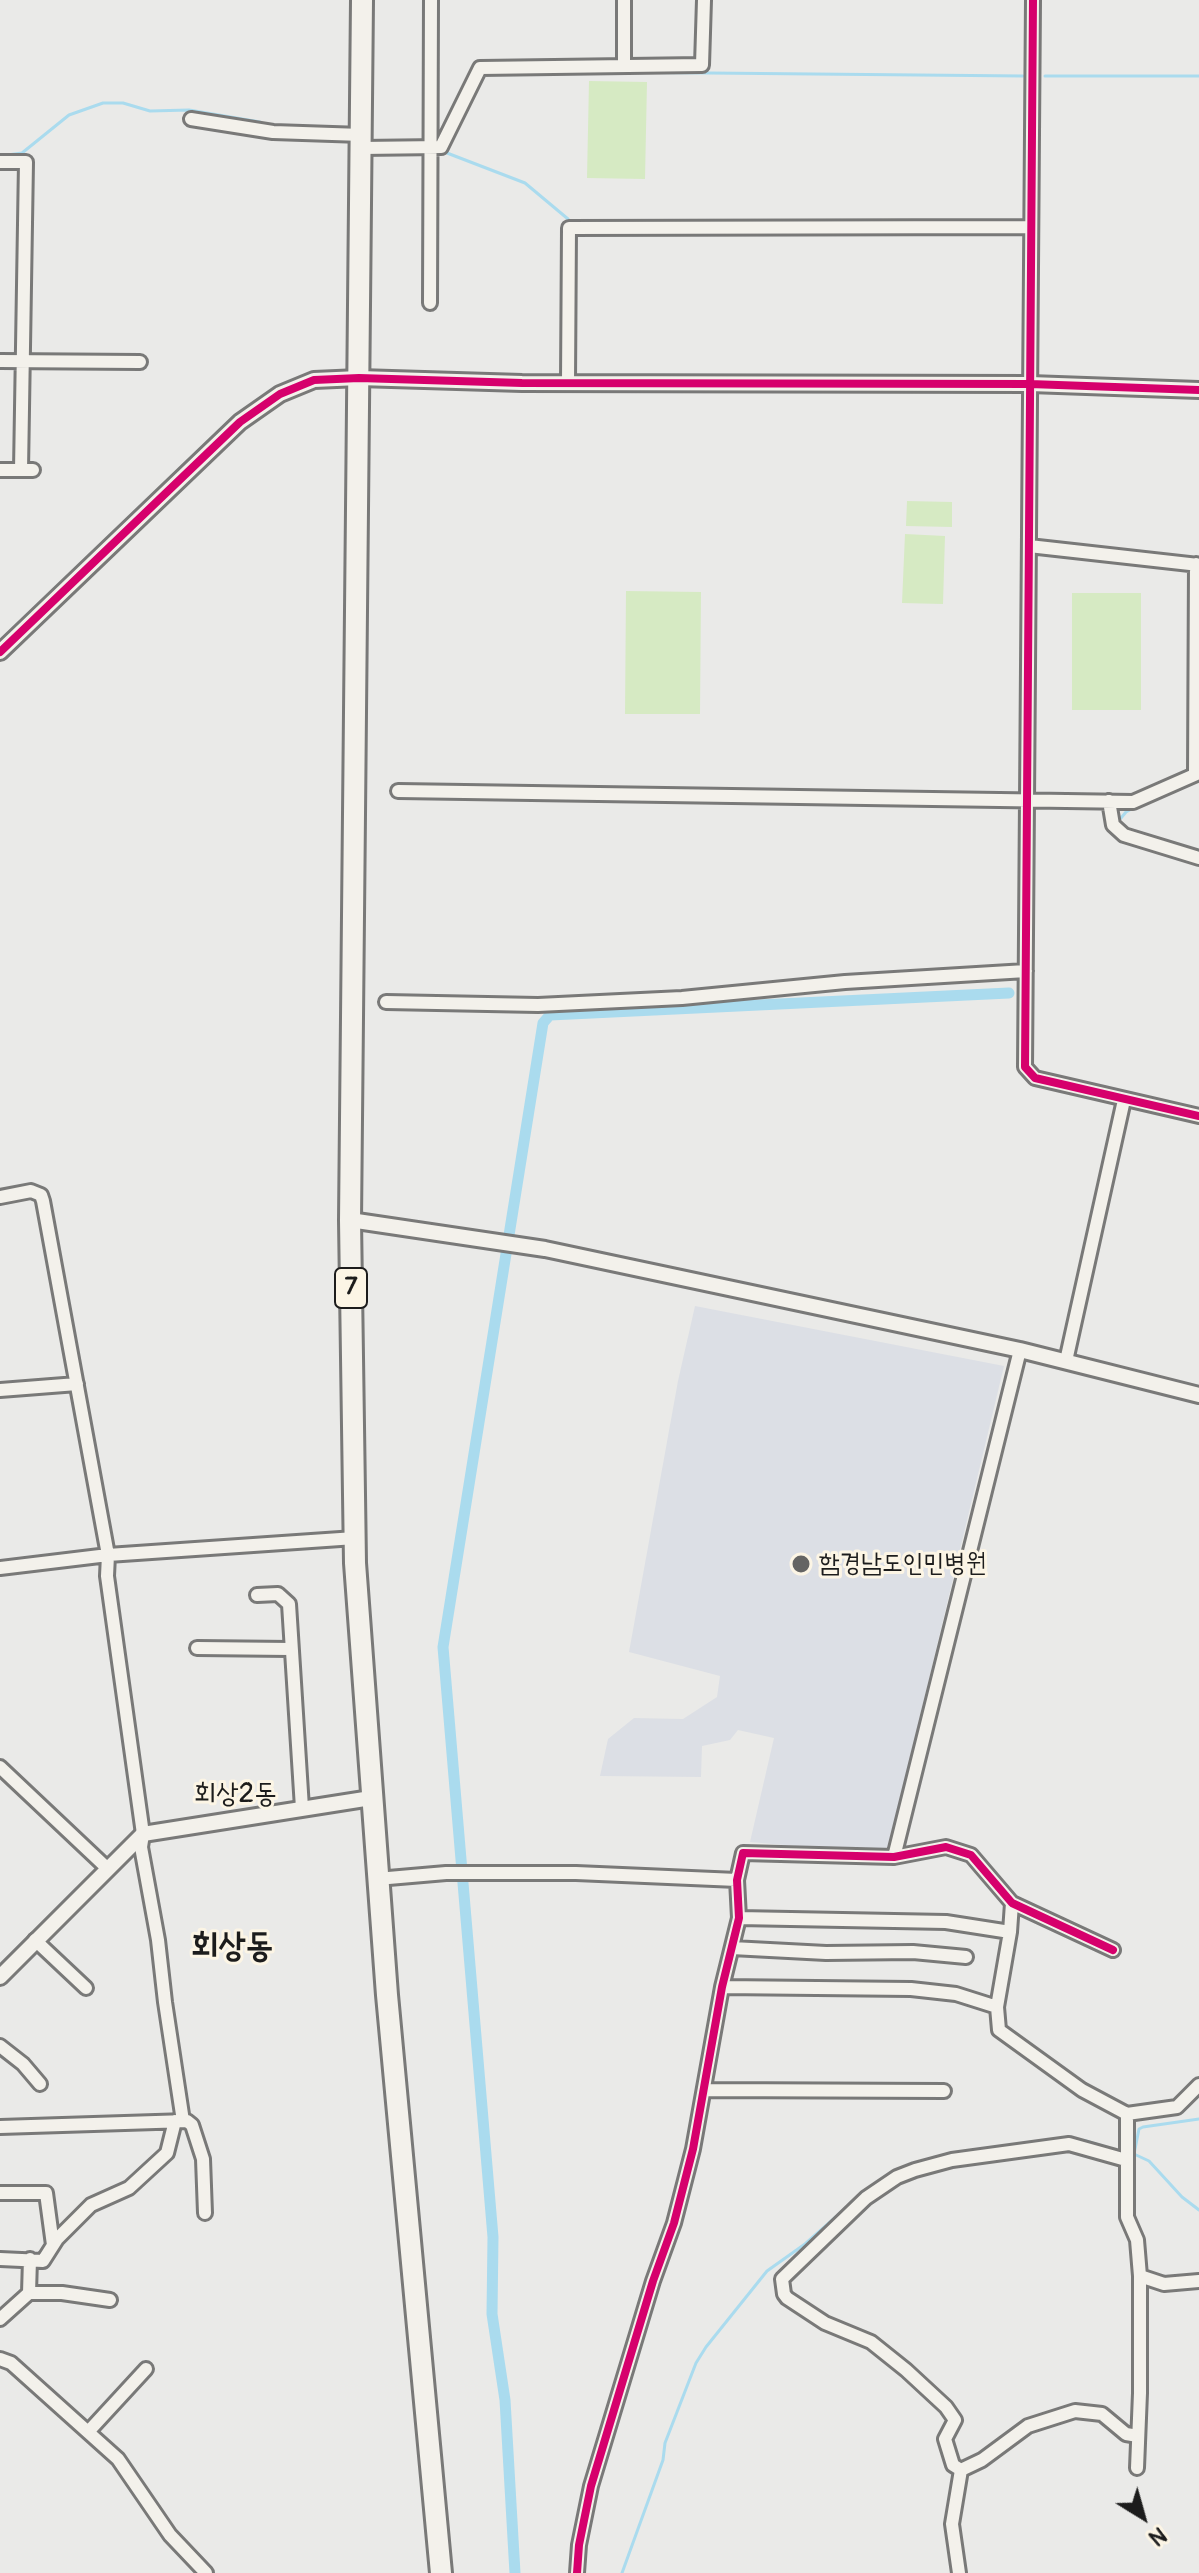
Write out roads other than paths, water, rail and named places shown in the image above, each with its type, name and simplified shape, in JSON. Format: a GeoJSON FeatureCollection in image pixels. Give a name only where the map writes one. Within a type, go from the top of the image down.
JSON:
{"type":"FeatureCollection","features":[{"type":"Feature","properties":{"kind":"highway","name":"7"},"geometry":{"type":"LineString","coordinates":[[362,0],[350,1220],[355,1538],[377,1879],[441,2573]]}},
{"type":"Feature","properties":{"kind":"street"},"geometry":{"type":"LineString","coordinates":[[430,303],[431,0]]}},
{"type":"Feature","properties":{"kind":"street"},"geometry":{"type":"LineString","coordinates":[[624,0],[624,66]]}},
{"type":"Feature","properties":{"kind":"street"},"geometry":{"type":"LineString","coordinates":[[191,119],[362,142],[441,147],[480,68],[702,65],[704,0]]}},
{"type":"Feature","properties":{"kind":"street"},"geometry":{"type":"LineString","coordinates":[[1033,0],[1024,1060],[1029,1073],[1035,1078],[1199,1116]]}},
{"type":"Feature","properties":{"kind":"street"},"geometry":{"type":"LineString","coordinates":[[0,162],[26,162],[24,362],[27,470],[0,470]]}},
{"type":"Feature","properties":{"kind":"street"},"geometry":{"type":"LineString","coordinates":[[568,381],[569,228],[1030,227]]}},
{"type":"Feature","properties":{"kind":"street"},"geometry":{"type":"LineString","coordinates":[[0,361],[140,362]]}},
{"type":"Feature","properties":{"kind":"street"},"geometry":{"type":"LineString","coordinates":[[0,652],[251,412],[304,383],[325,378],[522,383],[1030,384],[1199,390]]}},
{"type":"Feature","properties":{"kind":"street"},"geometry":{"type":"LineString","coordinates":[[398,791],[1133,802],[1197,774],[1197,564],[1029,546]]}},
{"type":"Feature","properties":{"kind":"street"},"geometry":{"type":"LineString","coordinates":[[1109,801],[1113,825],[1124,835],[1199,858]]}},
{"type":"Feature","properties":{"kind":"street"},"geometry":{"type":"LineString","coordinates":[[386,1002],[538,1005],[682,998],[802,985],[1026,971]]}},
{"type":"Feature","properties":{"kind":"street"},"geometry":{"type":"LineString","coordinates":[[1066,1361],[1124,1100]]}},
{"type":"Feature","properties":{"kind":"street"},"geometry":{"type":"LineString","coordinates":[[0,1197],[25,1191],[41,1195],[108,1555],[107,1576],[143,1834],[141,1847],[158,1940],[179,2121],[167,2153],[129,2188],[91,2205],[53,2245],[43,2261],[0,2259]]}},
{"type":"Feature","properties":{"kind":"street"},"geometry":{"type":"LineString","coordinates":[[350,1220],[517,1244],[1020,1350],[1199,1395]]}},
{"type":"Feature","properties":{"kind":"street"},"geometry":{"type":"LineString","coordinates":[[894,1857],[1020,1350]]}},
{"type":"Feature","properties":{"kind":"street"},"geometry":{"type":"LineString","coordinates":[[0,1390],[77,1384]]}},
{"type":"Feature","properties":{"kind":"street"},"geometry":{"type":"LineString","coordinates":[[0,1568],[108,1555],[355,1538]]}},
{"type":"Feature","properties":{"kind":"street"},"geometry":{"type":"LineString","coordinates":[[257,1595],[278,1594],[289,1604],[302,1808]]}},
{"type":"Feature","properties":{"kind":"street"},"geometry":{"type":"LineString","coordinates":[[197,1648],[290,1649]]}},
{"type":"Feature","properties":{"kind":"street"},"geometry":{"type":"LineString","coordinates":[[0,1767],[108,1869]]}},
{"type":"Feature","properties":{"kind":"street"},"geometry":{"type":"LineString","coordinates":[[0,1977],[143,1834],[371,1798]]}},
{"type":"Feature","properties":{"kind":"street"},"geometry":{"type":"LineString","coordinates":[[577,2573],[579,2545],[591,2486],[653,2281],[674,2223],[705,2090],[722,1987],[739,1918],[737,1880],[743,1853],[894,1857],[946,1847],[971,1855],[1012,1903],[1113,1950]]}},
{"type":"Feature","properties":{"kind":"street"},"geometry":{"type":"LineString","coordinates":[[377,1879],[446,1873],[576,1873],[737,1880]]}},
{"type":"Feature","properties":{"kind":"street"},"geometry":{"type":"LineString","coordinates":[[1012,1903],[997,2007],[999,2030],[1082,2090],[1127,2114],[1177,2107],[1199,2085]]}},
{"type":"Feature","properties":{"kind":"street"},"geometry":{"type":"LineString","coordinates":[[739,1918],[946,1922],[1010,1932]]}},
{"type":"Feature","properties":{"kind":"street"},"geometry":{"type":"LineString","coordinates":[[35,1940],[86,1988]]}},
{"type":"Feature","properties":{"kind":"street"},"geometry":{"type":"LineString","coordinates":[[732,1948],[826,1953],[913,1952],[966,1957]]}},
{"type":"Feature","properties":{"kind":"street"},"geometry":{"type":"LineString","coordinates":[[722,1987],[911,1989],[956,1994],[997,2007]]}},
{"type":"Feature","properties":{"kind":"street"},"geometry":{"type":"LineString","coordinates":[[0,2046],[23,2064],[40,2084]]}},
{"type":"Feature","properties":{"kind":"street"},"geometry":{"type":"LineString","coordinates":[[705,2090],[944,2091]]}},
{"type":"Feature","properties":{"kind":"street"},"geometry":{"type":"LineString","coordinates":[[1127,2114],[1127,2217],[1137,2240],[1140,2276],[1137,2468]]}},
{"type":"Feature","properties":{"kind":"street"},"geometry":{"type":"LineString","coordinates":[[0,2127],[179,2121],[192,2125],[203,2159],[205,2213]]}},
{"type":"Feature","properties":{"kind":"street"},"geometry":{"type":"LineString","coordinates":[[961,2470],[953,2465],[945,2439],[955,2420],[946,2407],[871,2342],[825,2323],[787,2298],[782,2279],[866,2198],[897,2177],[915,2170],[952,2160],[1069,2144],[1126,2160]]}},
{"type":"Feature","properties":{"kind":"street"},"geometry":{"type":"LineString","coordinates":[[0,2193],[46,2193],[53,2245]]}},
{"type":"Feature","properties":{"kind":"street"},"geometry":{"type":"LineString","coordinates":[[29,2293],[30,2259]]}},
{"type":"Feature","properties":{"kind":"street"},"geometry":{"type":"LineString","coordinates":[[1140,2276],[1164,2284],[1199,2281]]}},
{"type":"Feature","properties":{"kind":"street"},"geometry":{"type":"LineString","coordinates":[[0,2319],[29,2293],[62,2293],[110,2300]]}},
{"type":"Feature","properties":{"kind":"street"},"geometry":{"type":"LineString","coordinates":[[0,2359],[11,2363],[118,2459],[170,2535],[206,2573]]}},
{"type":"Feature","properties":{"kind":"street"},"geometry":{"type":"LineString","coordinates":[[88,2432],[146,2369]]}},
{"type":"Feature","properties":{"kind":"street"},"geometry":{"type":"LineString","coordinates":[[961,2470],[982,2460],[1028,2426],[1075,2411],[1102,2414],[1126,2434],[1138,2436]]}},
{"type":"Feature","properties":{"kind":"street"},"geometry":{"type":"LineString","coordinates":[[959,2573],[952,2524],[961,2470]]}},
{"type":"Feature","properties":{"kind":"waterway"},"geometry":{"type":"LineString","coordinates":[[604,72],[1023,76]]}},
{"type":"Feature","properties":{"kind":"waterway"},"geometry":{"type":"LineString","coordinates":[[1045,76],[1199,76]]}},
{"type":"Feature","properties":{"kind":"waterway"},"geometry":{"type":"LineString","coordinates":[[0,156],[22,153],[69,115],[103,103],[123,103],[150,111],[189,110],[260,122]]}},
{"type":"Feature","properties":{"kind":"waterway"},"geometry":{"type":"LineString","coordinates":[[449,144],[447,153],[525,183],[568,219]]}},
{"type":"Feature","properties":{"kind":"waterway"},"geometry":{"type":"LineString","coordinates":[[1121,818],[1137,806]]}},
{"type":"Feature","properties":{"kind":"waterway"},"geometry":{"type":"LineString","coordinates":[[515,2573],[505,2400],[492,2314],[493,2237],[443,1647],[543,1023],[550,1015],[1009,993]]}},
{"type":"Feature","properties":{"kind":"waterway"},"geometry":{"type":"LineString","coordinates":[[1199,2119],[1139,2129],[1134,2154],[1149,2161],[1182,2197],[1199,2210]]}},
{"type":"Feature","properties":{"kind":"waterway"},"geometry":{"type":"LineString","coordinates":[[1071,2139],[1118,2151]]}},
{"type":"Feature","properties":{"kind":"waterway"},"geometry":{"type":"LineString","coordinates":[[622,2573],[663,2460],[665,2443],[696,2363],[706,2347],[767,2271],[805,2244],[862,2194]]}},
{"type":"Feature","properties":{"kind":"place","name":"함경남도인민병원"},"geometry":{"type":"Point","coordinates":[801,1564]}},
{"type":"Feature","properties":{"kind":"district","name":"회상2동"},"geometry":{"type":"Point","coordinates":[235,1795]}},
{"type":"Feature","properties":{"kind":"district","name":"회상동"},"geometry":{"type":"Point","coordinates":[232,1947]}}]}
